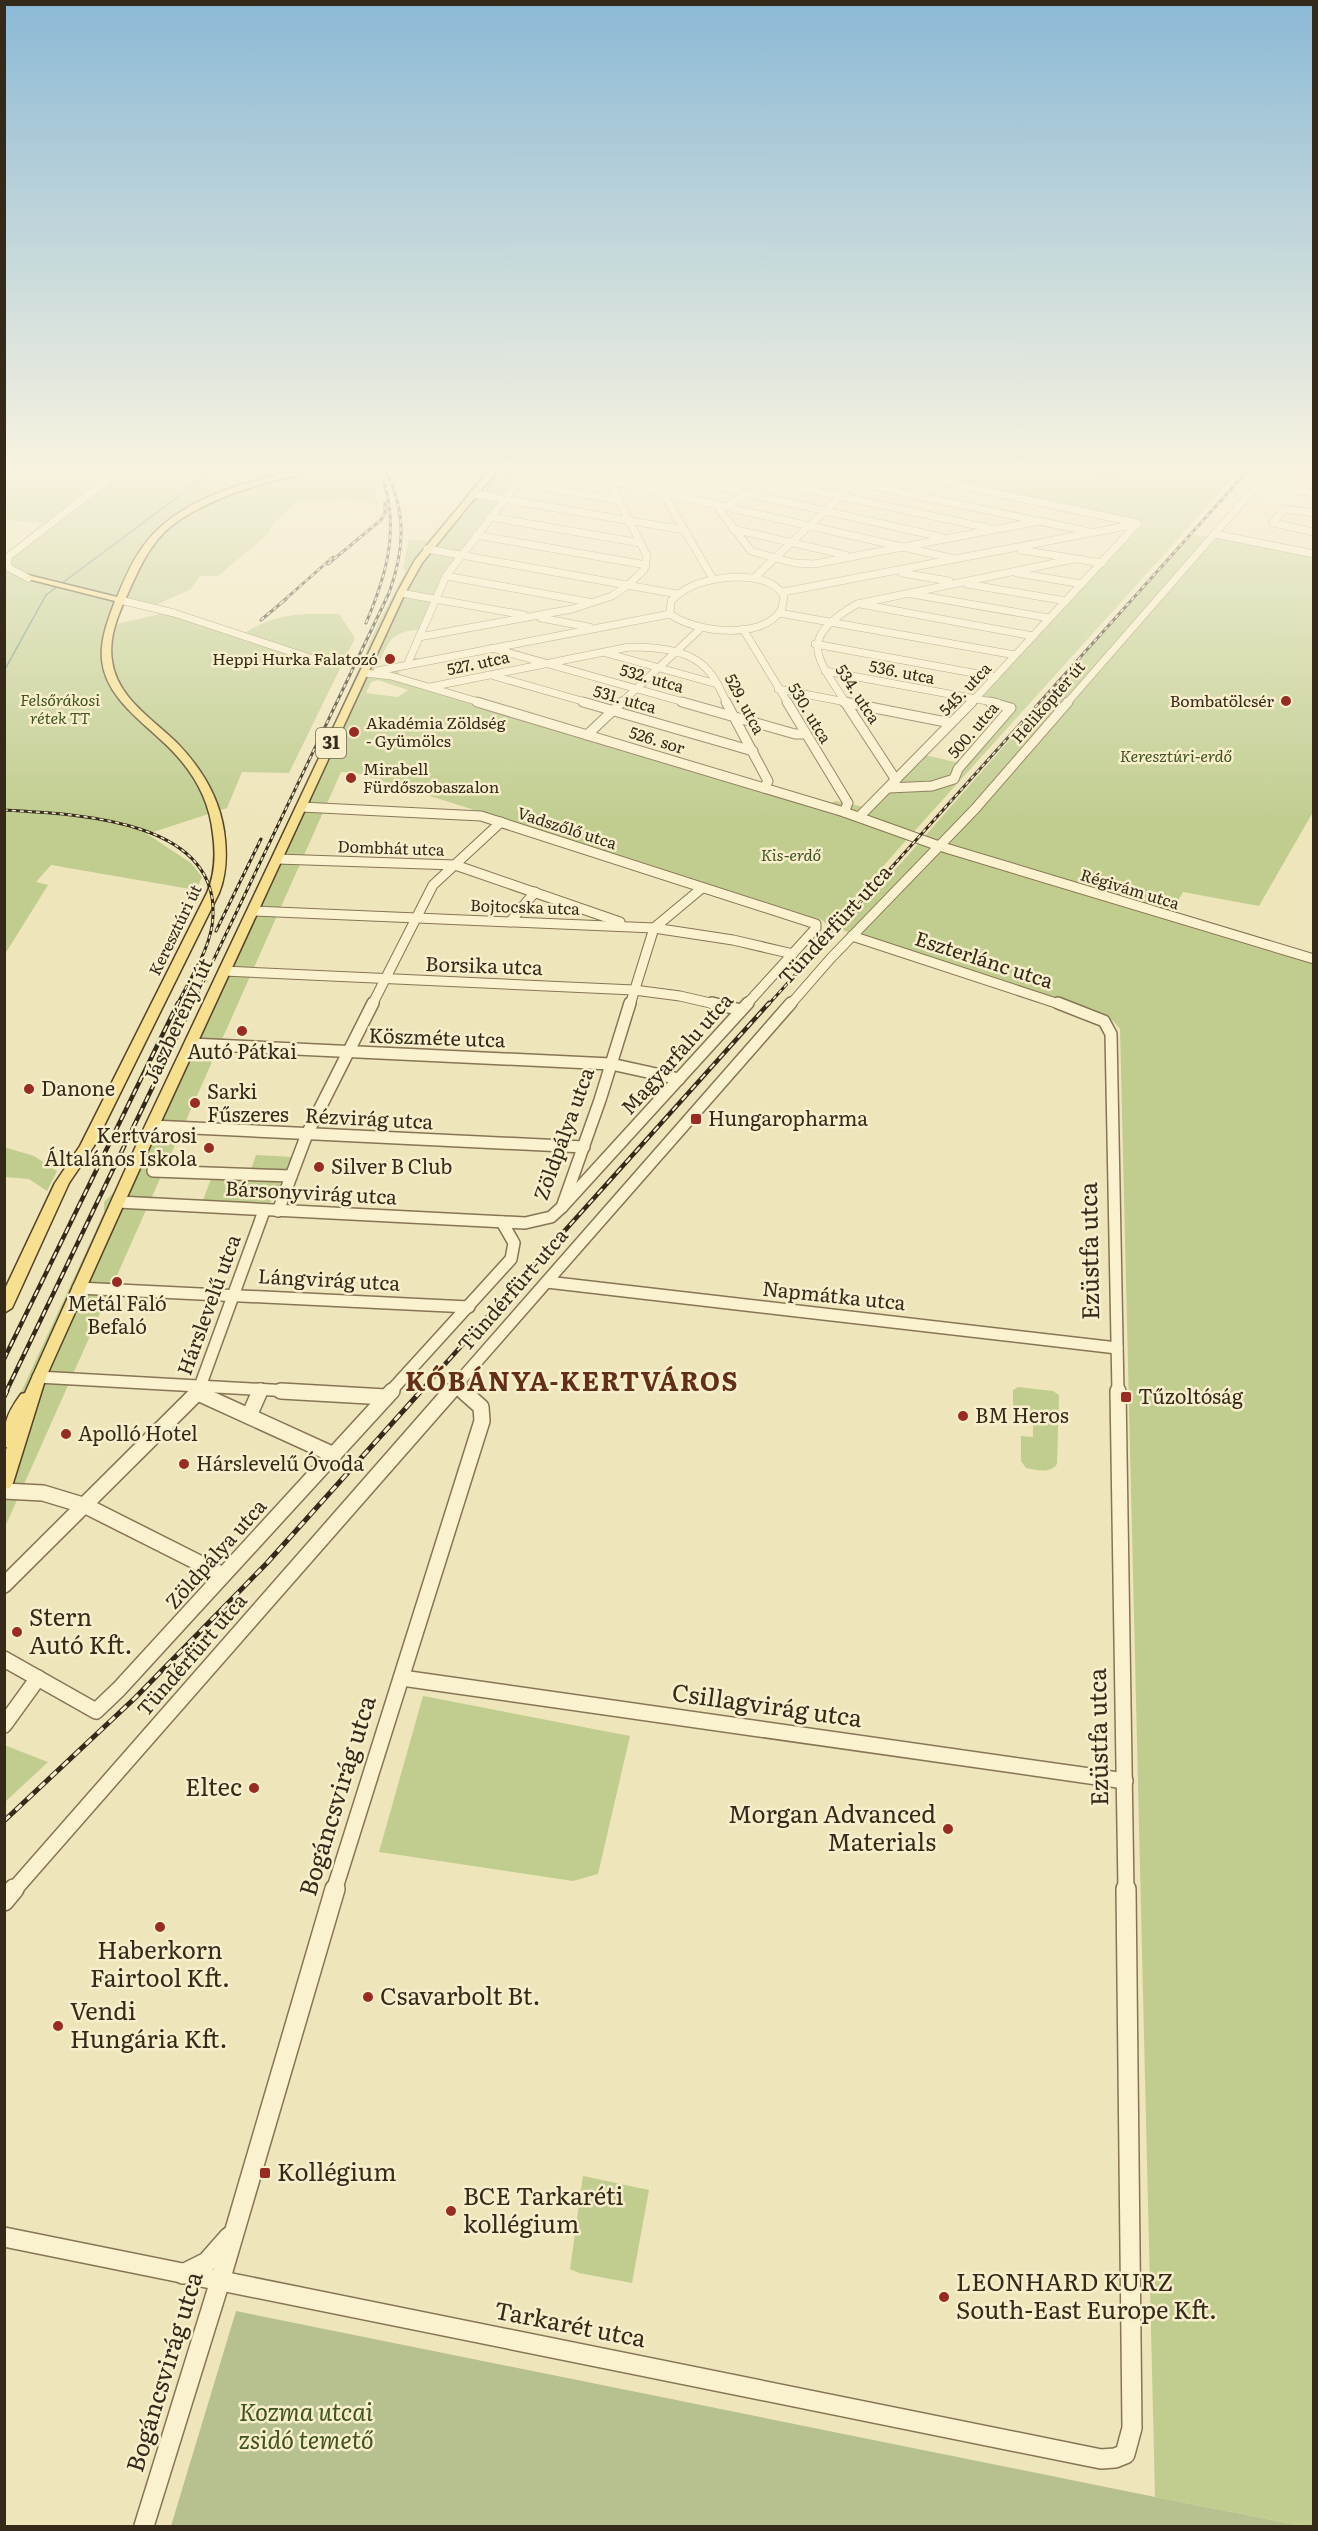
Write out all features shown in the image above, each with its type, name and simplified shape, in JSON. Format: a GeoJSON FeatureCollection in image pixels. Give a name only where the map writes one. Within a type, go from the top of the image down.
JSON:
{"type":"FeatureCollection","features":[{"type":"Feature","properties":{"kind":"main road"},"geometry":{"type":"LineString","coordinates":[[60,586],[118,597]]}},
{"type":"Feature","properties":{"kind":"main road","name":"Keresztúri út"},"geometry":{"type":"LineString","coordinates":[[4,1308],[62,1183],[92,1136],[220,875],[218,823],[205,787],[179,751],[129,705],[110,672],[107,644],[118,597],[124,586]]}},
{"type":"Feature","properties":{"kind":"main road","name":"31"},"geometry":{"type":"LineString","coordinates":[[364,673],[405,586]]}},
{"type":"Feature","properties":{"kind":"main road","name":"Jászberényi út"},"geometry":{"type":"LineString","coordinates":[[4,1483],[36,1383],[78,1288],[364,673]]}},
{"type":"Feature","properties":{"kind":"main road","name":"Jászberényi út"},"geometry":{"type":"LineString","coordinates":[[4,1442],[16,1414],[36,1383]]}},
{"type":"Feature","properties":{"kind":"street"},"geometry":{"type":"LineString","coordinates":[[407,665],[441,586]]}},
{"type":"Feature","properties":{"kind":"street"},"geometry":{"type":"LineString","coordinates":[[501,586],[594,603]]}},
{"type":"Feature","properties":{"kind":"street"},"geometry":{"type":"LineString","coordinates":[[419,637],[594,603],[612,596],[626,586]]}},
{"type":"Feature","properties":{"kind":"street"},"geometry":{"type":"LineString","coordinates":[[634,586],[677,594]]}},
{"type":"Feature","properties":{"kind":"street"},"geometry":{"type":"LineString","coordinates":[[670,614],[670,603],[677,594],[690,586]]}},
{"type":"Feature","properties":{"kind":"street"},"geometry":{"type":"LineString","coordinates":[[670,614],[681,623],[699,630],[743,629],[763,623],[779,613],[785,600],[783,592],[774,586]]}},
{"type":"Feature","properties":{"kind":"street"},"geometry":{"type":"LineString","coordinates":[[783,592],[814,586]]}},
{"type":"Feature","properties":{"kind":"street"},"geometry":{"type":"LineString","coordinates":[[935,586],[857,604],[842,612],[831,622],[815,644],[995,677]]}},
{"type":"Feature","properties":{"kind":"street"},"geometry":{"type":"LineString","coordinates":[[981,586],[1066,601]]}},
{"type":"Feature","properties":{"kind":"street","name":"545. utca"},"geometry":{"type":"LineString","coordinates":[[859,817],[975,699],[1080,586]]}},
{"type":"Feature","properties":{"kind":"street","name":"Helikopter út"},"geometry":{"type":"LineString","coordinates":[[939,846],[975,809],[1170,586]]}},
{"type":"Feature","properties":{"kind":"street"},"geometry":{"type":"LineString","coordinates":[[904,592],[1049,618]]}},
{"type":"Feature","properties":{"kind":"street"},"geometry":{"type":"LineString","coordinates":[[401,593],[435,597],[596,628]]}},
{"type":"Feature","properties":{"kind":"street"},"geometry":{"type":"LineString","coordinates":[[118,597],[328,664]]}},
{"type":"Feature","properties":{"kind":"street"},"geometry":{"type":"LineString","coordinates":[[857,604],[1033,636]]}},
{"type":"Feature","properties":{"kind":"street"},"geometry":{"type":"LineString","coordinates":[[779,613],[1015,655]]}},
{"type":"Feature","properties":{"kind":"street"},"geometry":{"type":"LineString","coordinates":[[392,672],[407,665],[670,614]]}},
{"type":"Feature","properties":{"kind":"street","name":"530. utca"},"geometry":{"type":"LineString","coordinates":[[743,629],[804,734],[848,803],[844,812]]}},
{"type":"Feature","properties":{"kind":"street"},"geometry":{"type":"LineString","coordinates":[[587,735],[699,630]]}},
{"type":"Feature","properties":{"kind":"street","name":"534. utca"},"geometry":{"type":"LineString","coordinates":[[815,644],[814,652],[825,671],[896,780]]}},
{"type":"Feature","properties":{"kind":"street","name":"527. utca"},"geometry":{"type":"LineString","coordinates":[[428,687],[602,652],[647,646],[675,653]]}},
{"type":"Feature","properties":{"kind":"street","name":"532. utca"},"geometry":{"type":"LineString","coordinates":[[492,648],[795,734],[804,734]]}},
{"type":"Feature","properties":{"kind":"street"},"geometry":{"type":"LineString","coordinates":[[602,652],[717,684]]}},
{"type":"Feature","properties":{"kind":"street","name":"529. utca"},"geometry":{"type":"LineString","coordinates":[[675,653],[694,658],[706,666],[768,781],[764,788]]}},
{"type":"Feature","properties":{"kind":"street","name":"536. utca"},"geometry":{"type":"LineString","coordinates":[[825,671],[975,699]]}},
{"type":"Feature","properties":{"kind":"street","name":"526. sor"},"geometry":{"type":"LineString","coordinates":[[364,673],[392,672],[428,687],[844,812],[939,846]]}},
{"type":"Feature","properties":{"kind":"street","name":"531. utca"},"geometry":{"type":"LineString","coordinates":[[490,675],[753,751]]}},
{"type":"Feature","properties":{"kind":"street"},"geometry":{"type":"LineString","coordinates":[[778,689],[951,723]]}},
{"type":"Feature","properties":{"kind":"street","name":"500. utca"},"geometry":{"type":"LineString","coordinates":[[889,788],[932,786],[954,779],[958,769],[1011,710],[1006,705],[975,699]]}},
{"type":"Feature","properties":{"kind":"street","name":"Vadszőlő utca"},"geometry":{"type":"LineString","coordinates":[[301,807],[481,816],[816,924]]}},
{"type":"Feature","properties":{"kind":"street"},"geometry":{"type":"LineString","coordinates":[[278,1211],[307,1134],[430,890],[501,822]]}},
{"type":"Feature","properties":{"kind":"street","name":"Tündérfürt utca"},"geometry":{"type":"LineString","coordinates":[[4,1901],[852,936],[939,846]]}},
{"type":"Feature","properties":{"kind":"street","name":"Régivám utca"},"geometry":{"type":"LineString","coordinates":[[939,846],[1314,959]]}},
{"type":"Feature","properties":{"kind":"street","name":"Dombhát utca"},"geometry":{"type":"LineString","coordinates":[[277,859],[455,865],[635,927]]}},
{"type":"Feature","properties":{"kind":"street"},"geometry":{"type":"LineString","coordinates":[[654,928],[702,888]]}},
{"type":"Feature","properties":{"kind":"street"},"geometry":{"type":"LineString","coordinates":[[510,922],[535,892]]}},
{"type":"Feature","properties":{"kind":"street","name":"Bojtocska utca"},"geometry":{"type":"LineString","coordinates":[[253,911],[654,928],[733,940],[793,954]]}},
{"type":"Feature","properties":{"kind":"street","name":"Magyarfalu utca"},"geometry":{"type":"LineString","coordinates":[[562,1207],[793,954],[816,928],[816,924]]}},
{"type":"Feature","properties":{"kind":"street","name":"Zöldpálya utca"},"geometry":{"type":"LineString","coordinates":[[502,1222],[544,1220],[558,1213],[562,1207],[584,1147],[654,928]]}},
{"type":"Feature","properties":{"kind":"street","name":"Eszterlánc utca"},"geometry":{"type":"LineString","coordinates":[[852,936],[1088,1013],[1104,1021]]}},
{"type":"Feature","properties":{"kind":"street","name":"Borsika utca"},"geometry":{"type":"LineString","coordinates":[[224,971],[634,990],[680,996],[741,1011]]}},
{"type":"Feature","properties":{"kind":"street","name":"Ezüstfa utca"},"geometry":{"type":"LineString","coordinates":[[1104,1021],[1111,1034],[1125,1781],[1132,2428],[1125,2454]]}},
{"type":"Feature","properties":{"kind":"street","name":"Köszméte utca"},"geometry":{"type":"LineString","coordinates":[[191,1044],[611,1064],[679,1078]]}},
{"type":"Feature","properties":{"kind":"street","name":"Rézvirág utca"},"geometry":{"type":"LineString","coordinates":[[152,1126],[584,1147]]}},
{"type":"Feature","properties":{"kind":"street"},"geometry":{"type":"LineString","coordinates":[[153,1171],[291,1176]]}},
{"type":"Feature","properties":{"kind":"street","name":"Bársonyvirág utca"},"geometry":{"type":"LineString","coordinates":[[118,1202],[502,1222]]}},
{"type":"Feature","properties":{"kind":"street","name":"Hárslevelű utca"},"geometry":{"type":"LineString","coordinates":[[7,1581],[86,1506],[200,1390],[264,1210]]}},
{"type":"Feature","properties":{"kind":"street","name":"Zöldpálya utca"},"geometry":{"type":"LineString","coordinates":[[38,1678],[96,1711],[334,1455],[514,1255],[516,1243],[502,1222]]}},
{"type":"Feature","properties":{"kind":"street","name":"Napmátka utca"},"geometry":{"type":"LineString","coordinates":[[547,1282],[1117,1348]]}},
{"type":"Feature","properties":{"kind":"street","name":"Lángvirág utca"},"geometry":{"type":"LineString","coordinates":[[78,1288],[469,1307]]}},
{"type":"Feature","properties":{"kind":"street"},"geometry":{"type":"LineString","coordinates":[[36,1383],[200,1390],[261,1389],[386,1397]]}},
{"type":"Feature","properties":{"kind":"street","name":"Bogáncsvirág utca"},"geometry":{"type":"LineString","coordinates":[[144,2526],[220,2281],[338,1879],[482,1420],[481,1407],[457,1385]]}},
{"type":"Feature","properties":{"kind":"street"},"geometry":{"type":"LineString","coordinates":[[249,1416],[261,1389]]}},
{"type":"Feature","properties":{"kind":"street"},"geometry":{"type":"LineString","coordinates":[[200,1390],[249,1416],[334,1455]]}},
{"type":"Feature","properties":{"kind":"street"},"geometry":{"type":"LineString","coordinates":[[4,1491],[43,1493],[86,1506],[223,1575]]}},
{"type":"Feature","properties":{"kind":"street"},"geometry":{"type":"LineString","coordinates":[[4,1659],[38,1678],[4,1725]]}},
{"type":"Feature","properties":{"kind":"street","name":"Csillagvirág utca"},"geometry":{"type":"LineString","coordinates":[[402,1678],[1125,1781]]}},
{"type":"Feature","properties":{"kind":"street","name":"Bogáncsvirág utca"},"geometry":{"type":"LineString","coordinates":[[182,2274],[207,2262],[233,2232]]}},
{"type":"Feature","properties":{"kind":"street","name":"Tarkarét utca"},"geometry":{"type":"LineString","coordinates":[[4,2237],[1101,2459],[1115,2458],[1125,2454]]}},
{"type":"Feature","properties":{"kind":"green space","name":"Felsőrákosi rétek TT"},"geometry":{"type":"Polygon","coordinates":[[[5,586],[193,586],[154,606],[123,601],[117,624],[173,611],[241,636],[264,623],[288,616],[339,614],[355,638],[289,773],[242,772],[227,808],[147,834],[191,863],[202,877],[196,890],[51,865],[36,882],[48,885],[5,954],[5,586]]]}},
{"type":"Feature","properties":{"kind":"green space","name":"Kis-erdő"},"geometry":{"type":"Polygon","coordinates":[[[398,586],[444,586],[414,657],[420,659],[418,666],[399,670],[399,674],[831,803],[836,801],[864,807],[917,753],[959,763],[1008,708],[969,700],[1076,586],[1135,586],[830,927],[822,920],[357,773],[341,772],[5,1527],[5,1422],[91,1241],[104,1212],[104,1202],[115,1191],[337,718],[378,624],[398,586]],[[418,630],[395,636],[387,646],[377,668],[404,664],[418,630]],[[378,680],[371,682],[366,693],[398,697],[408,690],[378,680]]]}},
{"type":"Feature","properties":{"kind":"green space","name":"Keresztúri-erdő"},"geometry":{"type":"Polygon","coordinates":[[[1145,586],[1313,586],[1313,812],[1259,906],[1183,892],[1169,917],[1313,960],[1313,2526],[1302,2526],[1155,2497],[1120,1029],[1113,1021],[1093,1009],[839,929],[902,862],[1145,586]]]}},
{"type":"Feature","properties":{"kind":"green space"},"geometry":{"type":"Polygon","coordinates":[[[4,1147],[34,1156],[57,1171],[47,1191],[29,1179],[5,1177],[4,1147]]]}},
{"type":"Feature","properties":{"kind":"green space"},"geometry":{"type":"Polygon","coordinates":[[[256,1155],[293,1157],[287,1173],[250,1172],[256,1155]]]}},
{"type":"Feature","properties":{"kind":"green space"},"geometry":{"type":"Polygon","coordinates":[[[213,1174],[284,1176],[277,1197],[269,1203],[203,1200],[213,1174]]]}},
{"type":"Feature","properties":{"kind":"green space"},"geometry":{"type":"Polygon","coordinates":[[[1018,1387],[1053,1391],[1059,1395],[1057,1464],[1051,1469],[1026,1468],[1021,1461],[1021,1436],[1033,1437],[1033,1412],[1013,1409],[1013,1390],[1018,1387]]]}},
{"type":"Feature","properties":{"kind":"green space"},"geometry":{"type":"Polygon","coordinates":[[[423,1696],[630,1736],[598,1874],[573,1881],[379,1852],[423,1696]]]}},
{"type":"Feature","properties":{"kind":"green space"},"geometry":{"type":"Polygon","coordinates":[[[4,1745],[48,1762],[5,1802],[4,1802],[4,1745]]]}},
{"type":"Feature","properties":{"kind":"green space"},"geometry":{"type":"Polygon","coordinates":[[[583,2176],[649,2190],[632,2283],[579,2273],[570,2269],[583,2176]]]}},
{"type":"Feature","properties":{"kind":"green space","name":"Kozma utcai zsidó temető"},"geometry":{"type":"Polygon","coordinates":[[[236,2311],[1155,2497],[1302,2526],[171,2526],[236,2311]]]}},
{"type":"Feature","properties":{"kind":"waterway"},"geometry":{"type":"LineString","coordinates":[[4,671],[46,595],[58,586]]}},
{"type":"Feature","properties":{"kind":"railway"},"geometry":{"type":"LineString","coordinates":[[281,603],[300,586]]}},
{"type":"Feature","properties":{"kind":"railway"},"geometry":{"type":"LineString","coordinates":[[366,623],[380,586]]}},
{"type":"Feature","properties":{"kind":"railway"},"geometry":{"type":"LineString","coordinates":[[192,1005],[391,586]]}},
{"type":"Feature","properties":{"kind":"railway"},"geometry":{"type":"LineString","coordinates":[[768,1005],[1144,586]]}},
{"type":"Feature","properties":{"kind":"railway"},"geometry":{"type":"LineString","coordinates":[[261,620],[286,599]]}},
{"type":"Feature","properties":{"kind":"railway"},"geometry":{"type":"LineString","coordinates":[[4,810],[66,814],[101,819],[136,828],[167,840],[192,859],[208,883],[213,916],[212,928],[205,951],[177,1004]]}},
{"type":"Feature","properties":{"kind":"railway"},"geometry":{"type":"LineString","coordinates":[[216,931],[261,839]]}},
{"type":"Feature","properties":{"kind":"railway"},"geometry":{"type":"LineString","coordinates":[[6,1392],[193,1003]]}},
{"type":"Feature","properties":{"kind":"railway"},"geometry":{"type":"LineString","coordinates":[[420,1392],[769,1003]]}},
{"type":"Feature","properties":{"kind":"railway"},"geometry":{"type":"LineString","coordinates":[[4,1359],[177,1004]]}},
{"type":"Feature","properties":{"kind":"railway"},"geometry":{"type":"LineString","coordinates":[[4,1397],[7,1391]]}},
{"type":"Feature","properties":{"kind":"railway"},"geometry":{"type":"LineString","coordinates":[[4,1821],[135,1698],[267,1563],[421,1391]]}},
{"type":"Feature","properties":{"kind":"place","name":"Heppi Hurka Falatozó"},"geometry":{"type":"Point","coordinates":[390,659]}},
{"type":"Feature","properties":{"kind":"place","name":"Bombatölcsér"},"geometry":{"type":"Point","coordinates":[1286,701]}},
{"type":"Feature","properties":{"kind":"place","name":"Akadémia Zöldség - Gyümölcs"},"geometry":{"type":"Point","coordinates":[354,732]}},
{"type":"Feature","properties":{"kind":"place","name":"Mirabell Fürdőszobaszalon"},"geometry":{"type":"Point","coordinates":[351,778]}},
{"type":"Feature","properties":{"kind":"place","name":"Autó Pátkai"},"geometry":{"type":"Point","coordinates":[242,1031]}},
{"type":"Feature","properties":{"kind":"place","name":"Danone"},"geometry":{"type":"Point","coordinates":[29,1089]}},
{"type":"Feature","properties":{"kind":"place","name":"Sarki Fűszeres"},"geometry":{"type":"Point","coordinates":[195,1103]}},
{"type":"Feature","properties":{"kind":"place","name":"Hungaropharma"},"geometry":{"type":"Point","coordinates":[696,1119]}},
{"type":"Feature","properties":{"kind":"place","name":"Kertvárosi Általános Iskola"},"geometry":{"type":"Point","coordinates":[209,1148]}},
{"type":"Feature","properties":{"kind":"place","name":"Silver B Club"},"geometry":{"type":"Point","coordinates":[319,1167]}},
{"type":"Feature","properties":{"kind":"place","name":"Metál Faló Befaló"},"geometry":{"type":"Point","coordinates":[117,1282]}},
{"type":"Feature","properties":{"kind":"place","name":"Tűzoltóság"},"geometry":{"type":"Point","coordinates":[1126,1397]}},
{"type":"Feature","properties":{"kind":"place","name":"BM Heros"},"geometry":{"type":"Point","coordinates":[963,1416]}},
{"type":"Feature","properties":{"kind":"place","name":"Apolló Hotel"},"geometry":{"type":"Point","coordinates":[66,1434]}},
{"type":"Feature","properties":{"kind":"place","name":"Hárslevelű Óvoda"},"geometry":{"type":"Point","coordinates":[184,1464]}},
{"type":"Feature","properties":{"kind":"place","name":"Stern Autó Kft."},"geometry":{"type":"Point","coordinates":[17,1632]}},
{"type":"Feature","properties":{"kind":"place","name":"Eltec"},"geometry":{"type":"Point","coordinates":[254,1788]}},
{"type":"Feature","properties":{"kind":"place","name":"Morgan Advanced Materials"},"geometry":{"type":"Point","coordinates":[948,1829]}},
{"type":"Feature","properties":{"kind":"place","name":"Haberkorn Fairtool Kft."},"geometry":{"type":"Point","coordinates":[160,1927]}},
{"type":"Feature","properties":{"kind":"place","name":"Csavarbolt Bt."},"geometry":{"type":"Point","coordinates":[368,1997]}},
{"type":"Feature","properties":{"kind":"place","name":"Vendi Hungária Kft."},"geometry":{"type":"Point","coordinates":[58,2026]}},
{"type":"Feature","properties":{"kind":"place","name":"Kollégium"},"geometry":{"type":"Point","coordinates":[265,2173]}},
{"type":"Feature","properties":{"kind":"place","name":"BCE Tarkaréti kollégium"},"geometry":{"type":"Point","coordinates":[451,2211]}},
{"type":"Feature","properties":{"kind":"place","name":"LEONHARD KURZ South-East Europe Kft."},"geometry":{"type":"Point","coordinates":[944,2297]}},
{"type":"Feature","properties":{"kind":"district","name":"KŐBÁNYA-KERTVÁROS"},"geometry":{"type":"Point","coordinates":[572,1382]}}]}
